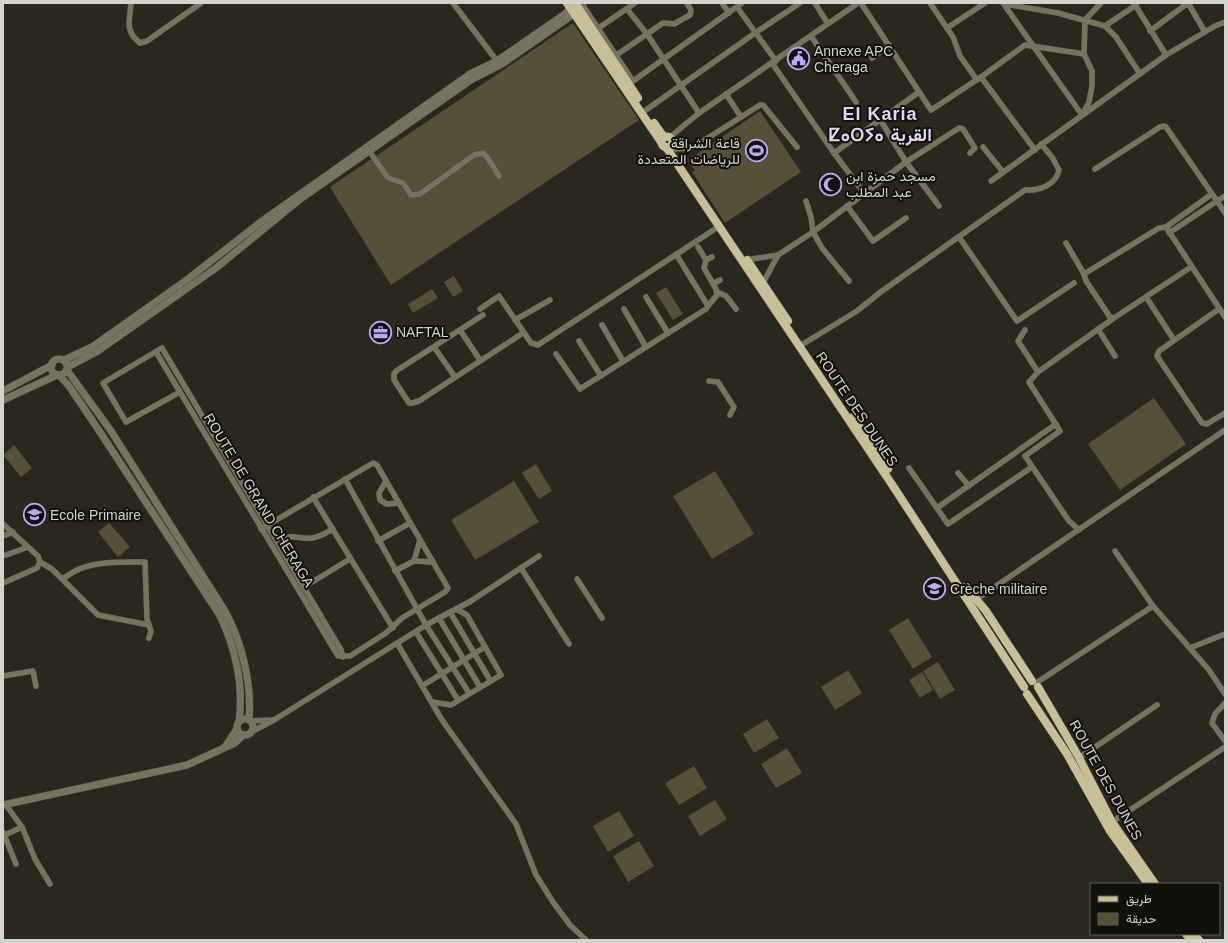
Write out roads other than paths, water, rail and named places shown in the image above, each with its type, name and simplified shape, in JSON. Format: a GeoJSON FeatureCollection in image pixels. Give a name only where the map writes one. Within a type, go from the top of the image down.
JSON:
{"type":"FeatureCollection","features":[{"type":"Feature","properties":{"kind":"main road","name":"ROUTE DES DUNES"},"geometry":{"type":"LineString","coordinates":[[576,6],[630,82],[718,227],[763,283],[973,602],[1026,690],[1067,754],[1110,831],[1147,883]]}},
{"type":"Feature","properties":{"kind":"main road","name":"ROUTE DES DUNES"},"geometry":{"type":"LineString","coordinates":[[576,6],[973,602],[986,611],[1036,684],[1079,758],[1112,822],[1154,883]]}},
{"type":"Feature","properties":{"kind":"main road"},"geometry":{"type":"LineString","coordinates":[[1028,681],[1036,684],[1035,694],[1026,690],[1028,681]]}},
{"type":"Feature","properties":{"kind":"street"},"geometry":{"type":"LineString","coordinates":[[131,3],[128,26],[132,36],[140,43],[147,41],[201,3]]}},
{"type":"Feature","properties":{"kind":"street"},"geometry":{"type":"LineString","coordinates":[[453,3],[497,61]]}},
{"type":"Feature","properties":{"kind":"street"},"geometry":{"type":"LineString","coordinates":[[615,56],[665,22],[674,24],[690,15],[691,10],[687,3]]}},
{"type":"Feature","properties":{"kind":"street"},"geometry":{"type":"LineString","coordinates":[[722,3],[729,13]]}},
{"type":"Feature","properties":{"kind":"street"},"geometry":{"type":"LineString","coordinates":[[646,110],[800,3]]}},
{"type":"Feature","properties":{"kind":"street"},"geometry":{"type":"LineString","coordinates":[[815,3],[828,24]]}},
{"type":"Feature","properties":{"kind":"street"},"geometry":{"type":"LineString","coordinates":[[667,143],[699,113],[828,24],[849,6],[858,3]]}},
{"type":"Feature","properties":{"kind":"street"},"geometry":{"type":"LineString","coordinates":[[861,3],[931,110],[979,79],[1025,45],[1034,45],[1084,54]]}},
{"type":"Feature","properties":{"kind":"street"},"geometry":{"type":"LineString","coordinates":[[930,3],[947,28],[960,56],[1035,150]]}},
{"type":"Feature","properties":{"kind":"street"},"geometry":{"type":"LineString","coordinates":[[947,28],[985,3]]}},
{"type":"Feature","properties":{"kind":"street"},"geometry":{"type":"LineString","coordinates":[[1082,115],[1089,102],[1092,86],[1092,71],[1084,54],[1085,20],[1101,3]]}},
{"type":"Feature","properties":{"kind":"street"},"geometry":{"type":"LineString","coordinates":[[1150,31],[1188,3],[1205,32]]}},
{"type":"Feature","properties":{"kind":"street"},"geometry":{"type":"LineString","coordinates":[[576,6],[597,29],[630,82],[740,4],[755,33],[774,62],[834,153],[864,193]]}},
{"type":"Feature","properties":{"kind":"street"},"geometry":{"type":"LineString","coordinates":[[1003,4],[1058,13],[1105,26],[1120,44],[1140,74]]}},
{"type":"Feature","properties":{"kind":"street"},"geometry":{"type":"LineString","coordinates":[[1003,4],[1034,45],[1082,115]]}},
{"type":"Feature","properties":{"kind":"street"},"geometry":{"type":"LineString","coordinates":[[1105,26],[1135,4],[1166,56]]}},
{"type":"Feature","properties":{"kind":"street"},"geometry":{"type":"LineString","coordinates":[[597,29],[629,5],[699,113]]}},
{"type":"Feature","properties":{"kind":"street"},"geometry":{"type":"LineString","coordinates":[[3,391],[52,365],[56,360],[64,360],[92,347],[188,279],[294,198],[470,74],[497,61],[576,6]]}},
{"type":"Feature","properties":{"kind":"street"},"geometry":{"type":"LineString","coordinates":[[3,400],[58,375],[64,374],[67,369],[98,351],[216,268],[299,200],[370,152],[471,80],[502,64],[576,6]]}},
{"type":"Feature","properties":{"kind":"street"},"geometry":{"type":"LineString","coordinates":[[991,180],[1166,56],[1205,32],[1225,22]]}},
{"type":"Feature","properties":{"kind":"street"},"geometry":{"type":"LineString","coordinates":[[811,36],[856,102]]}},
{"type":"Feature","properties":{"kind":"street"},"geometry":{"type":"LineString","coordinates":[[872,58],[889,45]]}},
{"type":"Feature","properties":{"kind":"street"},"geometry":{"type":"LineString","coordinates":[[834,153],[881,121],[919,92]]}},
{"type":"Feature","properties":{"kind":"street"},"geometry":{"type":"LineString","coordinates":[[726,94],[741,117]]}},
{"type":"Feature","properties":{"kind":"street"},"geometry":{"type":"LineString","coordinates":[[667,143],[692,148],[760,105],[763,105],[797,147]]}},
{"type":"Feature","properties":{"kind":"street"},"geometry":{"type":"LineString","coordinates":[[881,121],[906,162],[939,206]]}},
{"type":"Feature","properties":{"kind":"street"},"geometry":{"type":"LineString","coordinates":[[1095,169],[1164,126],[1225,213]]}},
{"type":"Feature","properties":{"kind":"street"},"geometry":{"type":"LineString","coordinates":[[763,283],[778,256],[813,232],[906,162],[961,128],[975,148],[970,153]]}},
{"type":"Feature","properties":{"kind":"street"},"geometry":{"type":"LineString","coordinates":[[803,344],[857,311],[882,291],[1025,190],[1038,191],[1056,178],[1059,170],[1052,157],[1041,144]]}},
{"type":"Feature","properties":{"kind":"street"},"geometry":{"type":"LineString","coordinates":[[983,147],[1003,172]]}},
{"type":"Feature","properties":{"kind":"street"},"geometry":{"type":"LineString","coordinates":[[370,152],[388,178],[402,183],[411,195],[420,194],[474,155],[478,154],[483,153],[488,157],[499,176]]}},
{"type":"Feature","properties":{"kind":"street"},"geometry":{"type":"LineString","coordinates":[[1167,230],[1212,194]]}},
{"type":"Feature","properties":{"kind":"street"},"geometry":{"type":"LineString","coordinates":[[1167,230],[1225,196]]}},
{"type":"Feature","properties":{"kind":"street"},"geometry":{"type":"LineString","coordinates":[[806,201],[811,217],[813,232],[822,248],[848,280]]}},
{"type":"Feature","properties":{"kind":"street"},"geometry":{"type":"LineString","coordinates":[[847,206],[873,241],[906,218]]}},
{"type":"Feature","properties":{"kind":"street"},"geometry":{"type":"LineString","coordinates":[[480,309],[499,296],[523,333],[534,345],[544,344],[718,227]]}},
{"type":"Feature","properties":{"kind":"street"},"geometry":{"type":"LineString","coordinates":[[1084,274],[1159,228],[1167,230],[1222,310],[1225,318]]}},
{"type":"Feature","properties":{"kind":"street"},"geometry":{"type":"LineString","coordinates":[[959,237],[1017,321],[1074,283]]}},
{"type":"Feature","properties":{"kind":"street"},"geometry":{"type":"LineString","coordinates":[[1066,243],[1084,274],[1086,281],[1110,317],[1114,318]]}},
{"type":"Feature","properties":{"kind":"street"},"geometry":{"type":"LineString","coordinates":[[698,247],[706,260]]}},
{"type":"Feature","properties":{"kind":"street"},"geometry":{"type":"LineString","coordinates":[[676,254],[708,306]]}},
{"type":"Feature","properties":{"kind":"street"},"geometry":{"type":"LineString","coordinates":[[556,354],[580,389],[601,376],[706,309],[713,302],[717,292],[704,268],[706,260],[712,256]]}},
{"type":"Feature","properties":{"kind":"street"},"geometry":{"type":"LineString","coordinates":[[744,260],[778,256]]}},
{"type":"Feature","properties":{"kind":"street"},"geometry":{"type":"LineString","coordinates":[[1079,530],[1069,521],[1025,456],[1060,431],[1029,382],[1038,372],[1098,329],[1191,267]]}},
{"type":"Feature","properties":{"kind":"street"},"geometry":{"type":"LineString","coordinates":[[714,284],[720,280]]}},
{"type":"Feature","properties":{"kind":"street"},"geometry":{"type":"LineString","coordinates":[[717,292],[726,296],[736,309]]}},
{"type":"Feature","properties":{"kind":"street"},"geometry":{"type":"LineString","coordinates":[[646,297],[668,333]]}},
{"type":"Feature","properties":{"kind":"street"},"geometry":{"type":"LineString","coordinates":[[1146,297],[1174,340]]}},
{"type":"Feature","properties":{"kind":"street"},"geometry":{"type":"LineString","coordinates":[[515,320],[550,300]]}},
{"type":"Feature","properties":{"kind":"street"},"geometry":{"type":"LineString","coordinates":[[624,309],[646,347]]}},
{"type":"Feature","properties":{"kind":"street"},"geometry":{"type":"LineString","coordinates":[[1222,310],[1174,340],[1159,351],[1157,356],[1202,423],[1207,424],[1225,413]]}},
{"type":"Feature","properties":{"kind":"street"},"geometry":{"type":"LineString","coordinates":[[483,315],[394,374],[394,380],[409,403],[416,402],[523,333]]}},
{"type":"Feature","properties":{"kind":"street"},"geometry":{"type":"LineString","coordinates":[[602,326],[623,362]]}},
{"type":"Feature","properties":{"kind":"street"},"geometry":{"type":"LineString","coordinates":[[1098,329],[1115,356]]}},
{"type":"Feature","properties":{"kind":"street"},"geometry":{"type":"LineString","coordinates":[[460,330],[480,360]]}},
{"type":"Feature","properties":{"kind":"street"},"geometry":{"type":"LineString","coordinates":[[1025,330],[1018,341],[1038,372]]}},
{"type":"Feature","properties":{"kind":"street"},"geometry":{"type":"LineString","coordinates":[[579,341],[601,376]]}},
{"type":"Feature","properties":{"kind":"street"},"geometry":{"type":"LineString","coordinates":[[434,347],[455,377]]}},
{"type":"Feature","properties":{"kind":"street"},"geometry":{"type":"LineString","coordinates":[[180,392],[126,422],[103,383],[162,348],[268,525],[341,650],[343,657],[350,656],[392,628],[402,618],[447,590],[447,586],[376,464],[372,463],[313,497],[268,525],[262,529]]}},
{"type":"Feature","properties":{"kind":"street","name":"ROUTE DE GRAND CHERAGA"},"geometry":{"type":"LineString","coordinates":[[156,352],[337,655],[343,657]]}},
{"type":"Feature","properties":{"kind":"street"},"geometry":{"type":"LineString","coordinates":[[64,360],[67,369],[111,431],[225,611],[237,637],[242,656],[250,720],[253,726],[252,731]]}},
{"type":"Feature","properties":{"kind":"street"},"geometry":{"type":"LineString","coordinates":[[52,365],[53,372],[69,386],[219,614],[230,640],[236,663],[240,700],[239,721],[237,728],[224,748]]}},
{"type":"Feature","properties":{"kind":"street"},"geometry":{"type":"LineString","coordinates":[[709,381],[718,382],[734,407],[730,415]]}},
{"type":"Feature","properties":{"kind":"street"},"geometry":{"type":"LineString","coordinates":[[937,508],[1056,424]]}},
{"type":"Feature","properties":{"kind":"street"},"geometry":{"type":"LineString","coordinates":[[973,602],[1225,430]]}},
{"type":"Feature","properties":{"kind":"street"},"geometry":{"type":"LineString","coordinates":[[909,468],[948,524],[1032,467]]}},
{"type":"Feature","properties":{"kind":"street"},"geometry":{"type":"LineString","coordinates":[[958,473],[969,486]]}},
{"type":"Feature","properties":{"kind":"street"},"geometry":{"type":"LineString","coordinates":[[345,479],[378,541],[426,625],[469,693]]}},
{"type":"Feature","properties":{"kind":"street"},"geometry":{"type":"LineString","coordinates":[[386,480],[379,493],[380,500],[387,504],[399,503]]}},
{"type":"Feature","properties":{"kind":"street"},"geometry":{"type":"LineString","coordinates":[[313,497],[392,628]]}},
{"type":"Feature","properties":{"kind":"street"},"geometry":{"type":"LineString","coordinates":[[378,541],[410,523]]}},
{"type":"Feature","properties":{"kind":"street"},"geometry":{"type":"LineString","coordinates":[[3,524],[38,556],[40,562],[62,579],[98,614],[149,625]]}},
{"type":"Feature","properties":{"kind":"street"},"geometry":{"type":"LineString","coordinates":[[277,541],[293,535],[312,538],[320,536],[333,529]]}},
{"type":"Feature","properties":{"kind":"street"},"geometry":{"type":"LineString","coordinates":[[3,536],[13,532]]}},
{"type":"Feature","properties":{"kind":"street"},"geometry":{"type":"LineString","coordinates":[[414,561],[420,540]]}},
{"type":"Feature","properties":{"kind":"street"},"geometry":{"type":"LineString","coordinates":[[3,556],[28,547]]}},
{"type":"Feature","properties":{"kind":"street"},"geometry":{"type":"LineString","coordinates":[[1115,551],[1153,606],[1209,670],[1225,692]]}},
{"type":"Feature","properties":{"kind":"street"},"geometry":{"type":"LineString","coordinates":[[50,884],[34,859],[22,827],[4,804],[187,765],[224,748],[238,741],[243,735],[248,735],[252,731],[274,720],[426,625],[456,609],[539,556]]}},
{"type":"Feature","properties":{"kind":"street"},"geometry":{"type":"LineString","coordinates":[[304,587],[350,559]]}},
{"type":"Feature","properties":{"kind":"street"},"geometry":{"type":"LineString","coordinates":[[395,571],[414,561],[433,562]]}},
{"type":"Feature","properties":{"kind":"street"},"geometry":{"type":"LineString","coordinates":[[3,583],[36,568],[40,562]]}},
{"type":"Feature","properties":{"kind":"street"},"geometry":{"type":"LineString","coordinates":[[62,579],[78,569],[97,565],[124,562],[145,562],[146,619],[151,631],[149,638]]}},
{"type":"Feature","properties":{"kind":"street"},"geometry":{"type":"LineString","coordinates":[[521,568],[569,644]]}},
{"type":"Feature","properties":{"kind":"street"},"geometry":{"type":"LineString","coordinates":[[577,579],[602,618]]}},
{"type":"Feature","properties":{"kind":"street"},"geometry":{"type":"LineString","coordinates":[[1036,684],[1153,606]]}},
{"type":"Feature","properties":{"kind":"street"},"geometry":{"type":"LineString","coordinates":[[432,702],[449,705],[501,675],[467,615],[456,609]]}},
{"type":"Feature","properties":{"kind":"street"},"geometry":{"type":"LineString","coordinates":[[450,612],[490,680]]}},
{"type":"Feature","properties":{"kind":"street"},"geometry":{"type":"LineString","coordinates":[[439,618],[480,687]]}},
{"type":"Feature","properties":{"kind":"street"},"geometry":{"type":"LineString","coordinates":[[416,632],[458,700]]}},
{"type":"Feature","properties":{"kind":"street"},"geometry":{"type":"LineString","coordinates":[[1190,648],[1225,634]]}},
{"type":"Feature","properties":{"kind":"street"},"geometry":{"type":"LineString","coordinates":[[397,643],[442,720],[516,824],[536,875],[553,902],[570,926],[586,940]]}},
{"type":"Feature","properties":{"kind":"street"},"geometry":{"type":"LineString","coordinates":[[422,686],[442,672],[485,647]]}},
{"type":"Feature","properties":{"kind":"street"},"geometry":{"type":"LineString","coordinates":[[3,676],[33,671],[36,686]]}},
{"type":"Feature","properties":{"kind":"street"},"geometry":{"type":"LineString","coordinates":[[1225,703],[1215,714],[1212,723],[1225,741]]}},
{"type":"Feature","properties":{"kind":"street"},"geometry":{"type":"LineString","coordinates":[[1079,758],[1157,705]]}},
{"type":"Feature","properties":{"kind":"street"},"geometry":{"type":"LineString","coordinates":[[239,721],[243,719],[274,720]]}},
{"type":"Feature","properties":{"kind":"street"},"geometry":{"type":"LineString","coordinates":[[237,728],[243,735]]}},
{"type":"Feature","properties":{"kind":"street"},"geometry":{"type":"LineString","coordinates":[[1112,822],[1225,747]]}},
{"type":"Feature","properties":{"kind":"street"},"geometry":{"type":"LineString","coordinates":[[16,864],[4,834],[22,827]]}},
{"type":"Feature","properties":{"kind":"place","name":"Annexe APC Cheraga"},"geometry":{"type":"Point","coordinates":[798,59]}},
{"type":"Feature","properties":{"kind":"place","name":"قاعة الشراقة للرياضات المتعددة"},"geometry":{"type":"Point","coordinates":[756,151]}},
{"type":"Feature","properties":{"kind":"place","name":"مسجد حمزة ابن عبد المطلب"},"geometry":{"type":"Point","coordinates":[830,184]}},
{"type":"Feature","properties":{"kind":"place","name":"NAFTAL"},"geometry":{"type":"Point","coordinates":[381,332]}},
{"type":"Feature","properties":{"kind":"place","name":"Ecole Primaire"},"geometry":{"type":"Point","coordinates":[34,515]}},
{"type":"Feature","properties":{"kind":"place","name":"Crèche militaire"},"geometry":{"type":"Point","coordinates":[934,589]}},
{"type":"Feature","properties":{"kind":"district","name":"El Karia ⵇⴰⵔⵢⴰ القرية"},"geometry":{"type":"Point","coordinates":[880,124]}}]}
